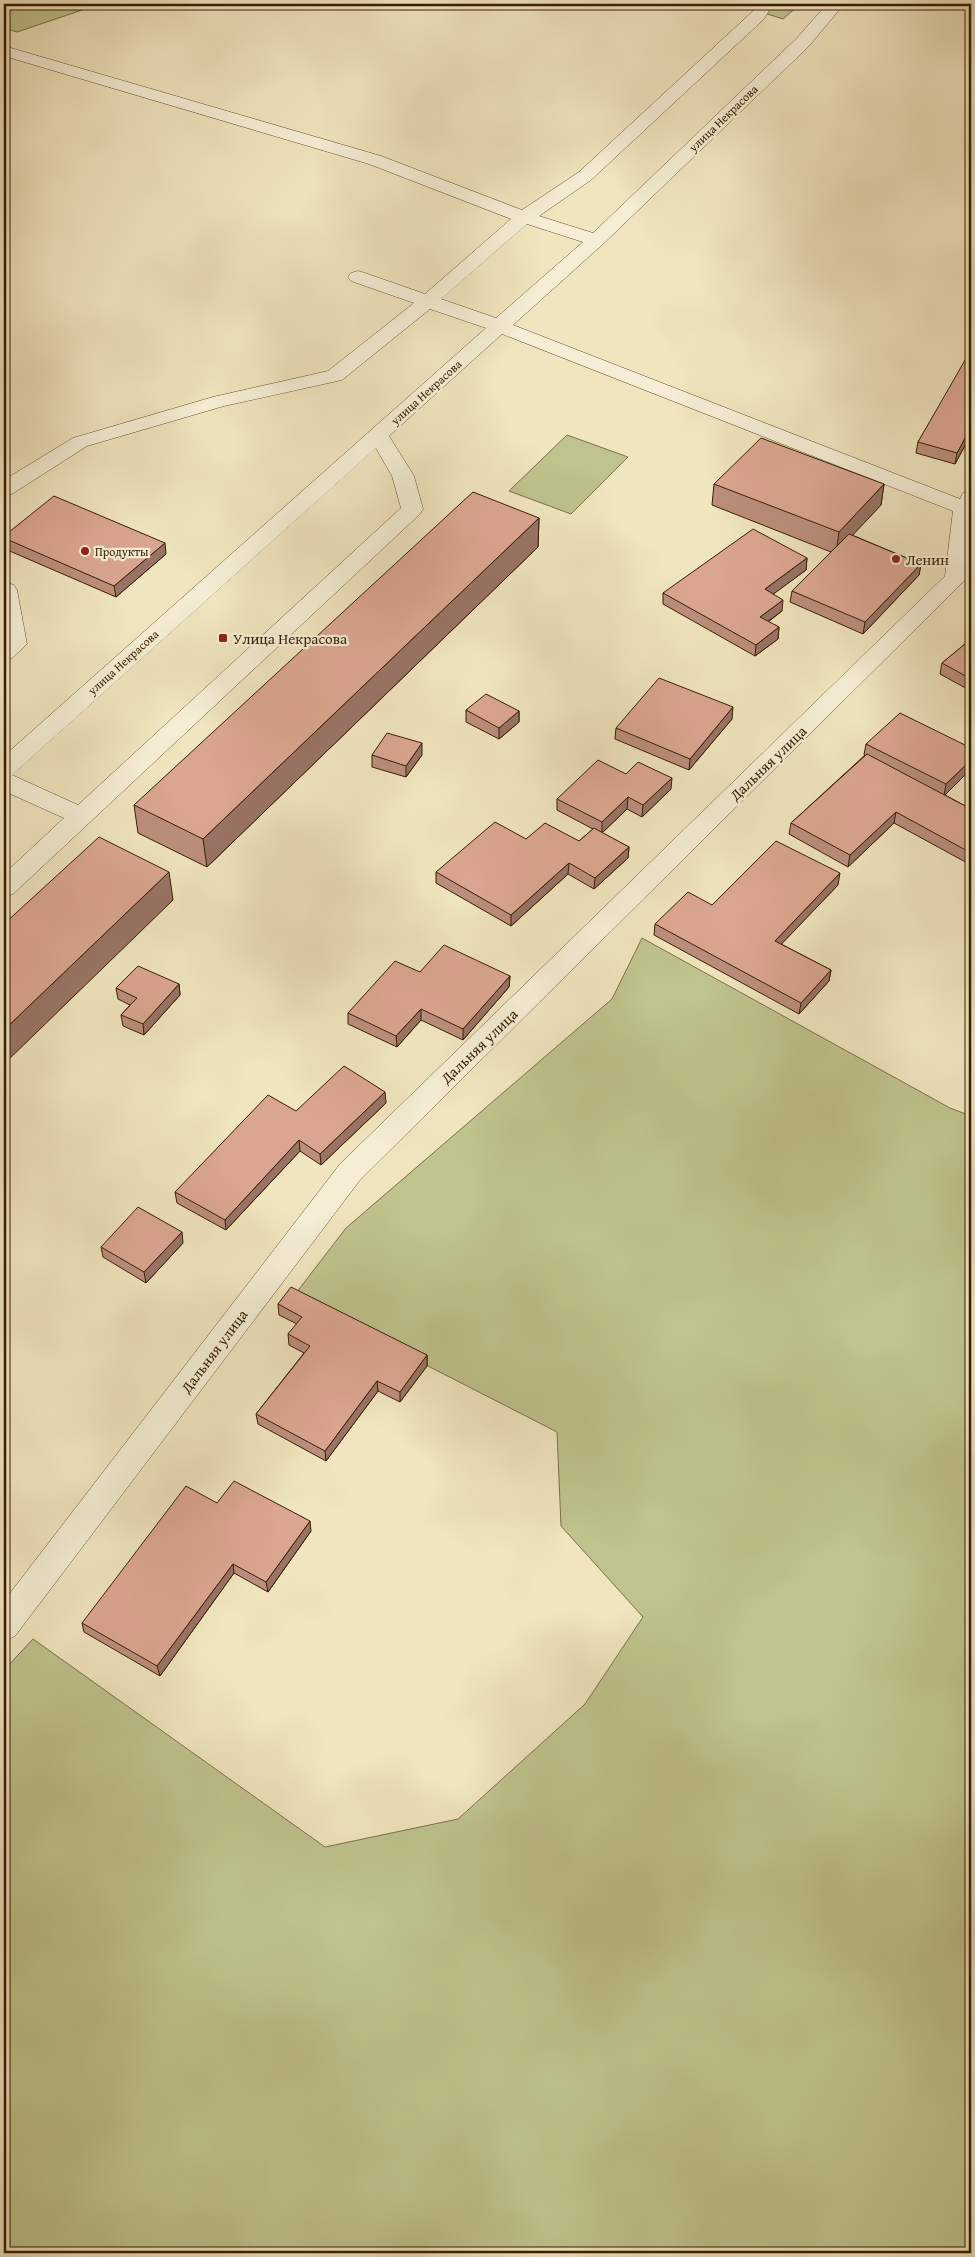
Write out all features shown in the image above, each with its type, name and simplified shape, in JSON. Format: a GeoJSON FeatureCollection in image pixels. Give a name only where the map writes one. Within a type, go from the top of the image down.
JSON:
{"type":"FeatureCollection","features":[{"type":"Feature","properties":{"kind":"street"},"geometry":{"type":"LineString","coordinates":[[4,489],[80,442],[220,401],[335,376],[428,301],[524,217],[585,176],[758,14],[765,4]]}},
{"type":"Feature","properties":{"kind":"street","name":"улица Некрасова"},"geometry":{"type":"LineString","coordinates":[[4,769],[596,240],[803,42],[836,4]]}},
{"type":"Feature","properties":{"kind":"street"},"geometry":{"type":"LineString","coordinates":[[4,51],[374,160],[524,217],[596,240]]}},
{"type":"Feature","properties":{"kind":"street"},"geometry":{"type":"LineString","coordinates":[[358,277],[499,326],[968,503]]}},
{"type":"Feature","properties":{"kind":"street"},"geometry":{"type":"LineString","coordinates":[[4,888],[412,509],[403,476],[378,435]]}},
{"type":"Feature","properties":{"kind":"street","name":"Дальняя улица"},"geometry":{"type":"LineString","coordinates":[[4,1626],[350,1172],[956,578],[968,503]]}},
{"type":"Feature","properties":{"kind":"street"},"geometry":{"type":"LineString","coordinates":[[4,589],[6,590],[16,644],[4,653]]}},
{"type":"Feature","properties":{"kind":"street"},"geometry":{"type":"LineString","coordinates":[[4,781],[81,816]]}},
{"type":"Feature","properties":{"kind":"green space"},"geometry":{"type":"Polygon","coordinates":[[[4,4],[100,4],[17,32],[4,28],[4,4]]]}},
{"type":"Feature","properties":{"kind":"green space"},"geometry":{"type":"Polygon","coordinates":[[[737,4],[800,4],[783,19],[737,4]]]}},
{"type":"Feature","properties":{"kind":"green space"},"geometry":{"type":"Polygon","coordinates":[[[567,435],[628,457],[571,514],[509,491],[567,435]]]}},
{"type":"Feature","properties":{"kind":"green space"},"geometry":{"type":"Polygon","coordinates":[[[642,938],[950,1108],[971,1116],[971,2253],[4,2253],[4,1670],[33,1639],[325,1847],[458,1819],[585,1704],[643,1617],[561,1526],[557,1432],[293,1297],[346,1228],[612,999],[642,938]]]}},
{"type":"Feature","properties":{"kind":"building"},"geometry":{"type":"Polygon","coordinates":[[[968,355],[971,355],[971,429],[957,453],[918,442],[968,355]]]}},
{"type":"Feature","properties":{"kind":"building"},"geometry":{"type":"Polygon","coordinates":[[[761,438],[884,484],[839,532],[714,484],[761,438]]]}},
{"type":"Feature","properties":{"kind":"building"},"geometry":{"type":"Polygon","coordinates":[[[473,492],[539,518],[203,839],[134,805],[473,492]]]}},
{"type":"Feature","properties":{"kind":"building","name":"Продукты"},"geometry":{"type":"Polygon","coordinates":[[[54,496],[165,543],[114,586],[4,538],[4,536],[54,496]]]}},
{"type":"Feature","properties":{"kind":"building"},"geometry":{"type":"Polygon","coordinates":[[[753,529],[807,558],[765,589],[783,600],[760,617],[779,627],[756,645],[663,593],[753,529]]]}},
{"type":"Feature","properties":{"kind":"building"},"geometry":{"type":"Polygon","coordinates":[[[849,534],[921,564],[865,622],[792,591],[849,534]]]}},
{"type":"Feature","properties":{"kind":"building"},"geometry":{"type":"Polygon","coordinates":[[[971,639],[971,679],[942,663],[971,639]]]}},
{"type":"Feature","properties":{"kind":"building"},"geometry":{"type":"Polygon","coordinates":[[[659,678],[733,707],[690,759],[616,728],[659,678]]]}},
{"type":"Feature","properties":{"kind":"building"},"geometry":{"type":"Polygon","coordinates":[[[486,694],[519,711],[499,728],[466,710],[486,694]]]}},
{"type":"Feature","properties":{"kind":"building"},"geometry":{"type":"Polygon","coordinates":[[[900,713],[971,748],[971,760],[946,784],[866,744],[900,713]]]}},
{"type":"Feature","properties":{"kind":"building"},"geometry":{"type":"Polygon","coordinates":[[[387,733],[422,743],[406,766],[372,755],[387,733]]]}},
{"type":"Feature","properties":{"kind":"building"},"geometry":{"type":"Polygon","coordinates":[[[867,754],[971,809],[971,853],[896,812],[850,855],[791,823],[867,754]]]}},
{"type":"Feature","properties":{"kind":"building"},"geometry":{"type":"Polygon","coordinates":[[[598,760],[626,774],[638,762],[672,778],[643,805],[628,797],[602,822],[557,799],[598,760]]]}},
{"type":"Feature","properties":{"kind":"building"},"geometry":{"type":"Polygon","coordinates":[[[495,822],[526,839],[545,823],[579,841],[594,828],[629,847],[595,878],[569,863],[511,915],[436,872],[495,822]]]}},
{"type":"Feature","properties":{"kind":"building"},"geometry":{"type":"Polygon","coordinates":[[[99,837],[169,872],[4,1030],[4,924],[99,837]]]}},
{"type":"Feature","properties":{"kind":"building"},"geometry":{"type":"Polygon","coordinates":[[[776,841],[840,873],[775,941],[831,970],[801,1003],[655,924],[688,892],[712,905],[776,841]]]}},
{"type":"Feature","properties":{"kind":"building"},"geometry":{"type":"Polygon","coordinates":[[[444,945],[510,976],[463,1029],[421,1009],[396,1036],[348,1013],[395,961],[420,972],[444,945]]]}},
{"type":"Feature","properties":{"kind":"building"},"geometry":{"type":"Polygon","coordinates":[[[138,966],[179,984],[143,1024],[121,1015],[137,998],[116,988],[138,966]]]}},
{"type":"Feature","properties":{"kind":"building"},"geometry":{"type":"Polygon","coordinates":[[[344,1066],[385,1092],[320,1154],[299,1140],[225,1220],[175,1192],[268,1095],[296,1111],[344,1066]]]}},
{"type":"Feature","properties":{"kind":"building"},"geometry":{"type":"Polygon","coordinates":[[[138,1207],[182,1232],[144,1272],[101,1247],[138,1207]]]}},
{"type":"Feature","properties":{"kind":"building"},"geometry":{"type":"Polygon","coordinates":[[[291,1287],[427,1355],[400,1392],[377,1381],[325,1451],[256,1414],[310,1346],[288,1334],[302,1317],[278,1304],[291,1287]]]}},
{"type":"Feature","properties":{"kind":"building"},"geometry":{"type":"Polygon","coordinates":[[[234,1481],[310,1521],[266,1582],[233,1564],[157,1666],[82,1623],[186,1486],[217,1503],[234,1481]]]}},
{"type":"Feature","properties":{"kind":"place","name":"Продукты"},"geometry":{"type":"Point","coordinates":[85,551]}},
{"type":"Feature","properties":{"kind":"place","name":"Ленин"},"geometry":{"type":"Point","coordinates":[896,559]}},
{"type":"Feature","properties":{"kind":"place","name":"Улица Некрасова"},"geometry":{"type":"Point","coordinates":[223,638]}}]}
